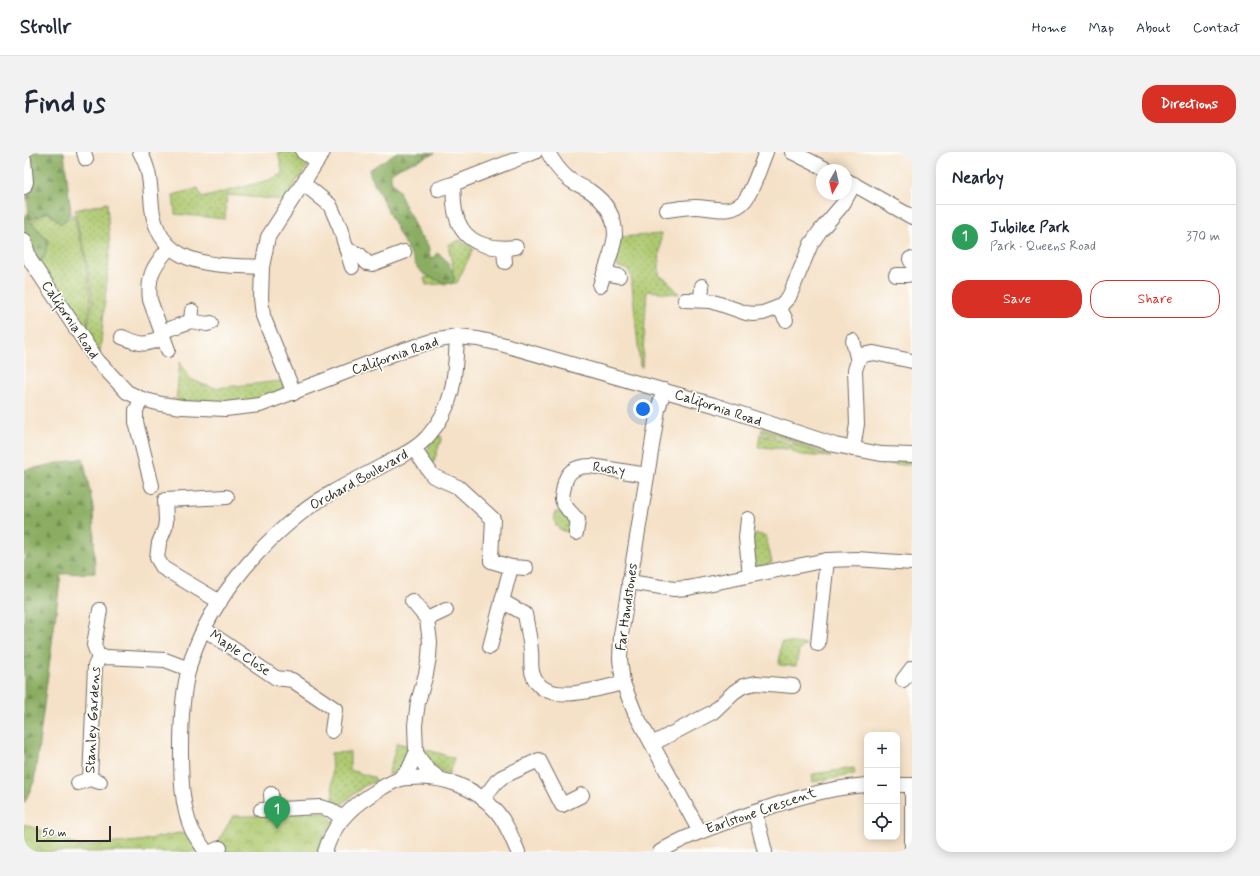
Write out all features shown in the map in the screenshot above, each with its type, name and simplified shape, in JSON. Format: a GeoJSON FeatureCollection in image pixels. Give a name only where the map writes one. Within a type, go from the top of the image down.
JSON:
{"type":"FeatureCollection","features":[{"type":"Feature","properties":{"kind":"street"},"geometry":{"type":"LineString","coordinates":[[140,152],[150,177],[154,223],[161,238],[170,247],[187,258],[205,263],[262,267]]}},
{"type":"Feature","properties":{"kind":"street"},"geometry":{"type":"LineString","coordinates":[[294,393],[263,316],[261,298],[262,267],[268,237],[320,156],[303,152]]}},
{"type":"Feature","properties":{"kind":"street"},"geometry":{"type":"LineString","coordinates":[[438,189],[535,152]]}},
{"type":"Feature","properties":{"kind":"street"},"geometry":{"type":"LineString","coordinates":[[548,152],[552,160],[569,180],[591,192],[606,204],[614,224],[615,236],[602,279],[619,276]]}},
{"type":"Feature","properties":{"kind":"street"},"geometry":{"type":"LineString","coordinates":[[676,214],[696,207],[721,211],[734,208],[744,201],[752,187],[766,152]]}},
{"type":"Feature","properties":{"kind":"street"},"geometry":{"type":"LineString","coordinates":[[792,152],[816,164]]}},
{"type":"Feature","properties":{"kind":"street"},"geometry":{"type":"LineString","coordinates":[[24,158],[26,182],[24,188]]}},
{"type":"Feature","properties":{"kind":"street"},"geometry":{"type":"LineString","coordinates":[[303,183],[330,205],[340,228],[354,249],[367,262],[372,264],[404,252]]}},
{"type":"Feature","properties":{"kind":"street"},"geometry":{"type":"LineString","coordinates":[[852,183],[912,217]]}},
{"type":"Feature","properties":{"kind":"street"},"geometry":{"type":"LineString","coordinates":[[453,184],[456,215],[460,226],[466,235],[474,242],[508,252]]}},
{"type":"Feature","properties":{"kind":"street"},"geometry":{"type":"LineString","coordinates":[[685,300],[702,293],[711,301],[753,314],[763,313],[779,307],[789,297],[811,244],[842,204],[843,200]]}},
{"type":"Feature","properties":{"kind":"street","name":"California Road"},"geometry":{"type":"LineString","coordinates":[[24,240],[30,260],[96,360],[127,392],[142,399],[182,407],[225,409],[260,405],[401,351],[433,341],[457,337],[478,339],[501,344],[664,390],[714,405],[799,434],[853,449],[881,454],[912,455]]}},
{"type":"Feature","properties":{"kind":"street"},"geometry":{"type":"LineString","coordinates":[[164,340],[150,300],[149,281],[155,264],[170,247]]}},
{"type":"Feature","properties":{"kind":"street"},"geometry":{"type":"LineString","coordinates":[[352,267],[354,249]]}},
{"type":"Feature","properties":{"kind":"street"},"geometry":{"type":"LineString","coordinates":[[896,275],[912,274]]}},
{"type":"Feature","properties":{"kind":"street"},"geometry":{"type":"LineString","coordinates":[[779,307],[786,320]]}},
{"type":"Feature","properties":{"kind":"street"},"geometry":{"type":"LineString","coordinates":[[122,337],[139,343],[148,344],[164,340],[192,316],[207,324],[211,323]]}},
{"type":"Feature","properties":{"kind":"street","name":"Orchard Boulevard"},"geometry":{"type":"LineString","coordinates":[[206,852],[192,830],[186,813],[181,767],[181,730],[184,695],[189,669],[204,628],[244,568],[271,539],[300,514],[326,496],[414,449],[427,437],[441,419],[452,392],[455,375],[457,337]]}},
{"type":"Feature","properties":{"kind":"street"},"geometry":{"type":"LineString","coordinates":[[853,341],[858,361]]}},
{"type":"Feature","properties":{"kind":"street"},"geometry":{"type":"LineString","coordinates":[[853,449],[857,424],[855,370],[862,355],[874,353],[912,361]]}},
{"type":"Feature","properties":{"kind":"street","name":"Far Handstones"},"geometry":{"type":"LineString","coordinates":[[664,390],[658,409],[629,582],[620,647],[623,682],[635,713],[700,832]]}},
{"type":"Feature","properties":{"kind":"street"},"geometry":{"type":"LineString","coordinates":[[142,399],[136,410],[136,422],[152,486]]}},
{"type":"Feature","properties":{"kind":"street"},"geometry":{"type":"LineString","coordinates":[[414,449],[433,476],[458,487],[493,520],[491,560],[511,567],[526,568]]}},
{"type":"Feature","properties":{"kind":"street","name":"Rushy"},"geometry":{"type":"LineString","coordinates":[[576,533],[578,520],[565,506],[562,498],[565,480],[569,473],[582,466],[591,466],[647,475]]}},
{"type":"Feature","properties":{"kind":"street"},"geometry":{"type":"LineString","coordinates":[[220,602],[163,568],[157,558],[159,543],[165,528],[165,500],[227,497]]}},
{"type":"Feature","properties":{"kind":"street"},"geometry":{"type":"LineString","coordinates":[[748,519],[746,538],[750,575]]}},
{"type":"Feature","properties":{"kind":"street"},"geometry":{"type":"LineString","coordinates":[[629,582],[674,589],[688,588],[827,560],[857,559],[912,563]]}},
{"type":"Feature","properties":{"kind":"street"},"geometry":{"type":"LineString","coordinates":[[818,644],[827,560]]}},
{"type":"Feature","properties":{"kind":"street"},"geometry":{"type":"LineString","coordinates":[[490,647],[511,567]]}},
{"type":"Feature","properties":{"kind":"street"},"geometry":{"type":"LineString","coordinates":[[326,852],[332,836],[342,818],[356,804],[378,789],[399,779],[409,769],[416,753],[415,725],[418,702],[426,674],[430,642],[427,619],[412,601]]}},
{"type":"Feature","properties":{"kind":"street"},"geometry":{"type":"LineString","coordinates":[[502,601],[525,614],[531,649],[532,675],[540,687],[553,693],[567,694],[623,682]]}},
{"type":"Feature","properties":{"kind":"street"},"geometry":{"type":"LineString","coordinates":[[99,658],[94,646],[100,610]]}},
{"type":"Feature","properties":{"kind":"street"},"geometry":{"type":"LineString","coordinates":[[427,619],[446,610]]}},
{"type":"Feature","properties":{"kind":"street","name":"Maple Close"},"geometry":{"type":"LineString","coordinates":[[204,628],[276,678],[292,680],[335,709],[332,731]]}},
{"type":"Feature","properties":{"kind":"street","name":"Stanley Gardens"},"geometry":{"type":"LineString","coordinates":[[89,781],[95,666],[99,658],[106,657],[165,660],[189,669]]}},
{"type":"Feature","properties":{"kind":"street"},"geometry":{"type":"LineString","coordinates":[[903,680],[912,668]]}},
{"type":"Feature","properties":{"kind":"street"},"geometry":{"type":"LineString","coordinates":[[652,744],[713,712],[734,692],[744,686],[756,683],[793,686]]}},
{"type":"Feature","properties":{"kind":"street"},"geometry":{"type":"LineString","coordinates":[[416,753],[427,769],[440,779]]}},
{"type":"Feature","properties":{"kind":"street"},"geometry":{"type":"LineString","coordinates":[[483,799],[496,782],[539,760],[562,805],[582,795]]}},
{"type":"Feature","properties":{"kind":"street"},"geometry":{"type":"LineString","coordinates":[[399,779],[420,777],[440,779],[462,786],[483,799],[497,812],[507,828],[518,852]]}},
{"type":"Feature","properties":{"kind":"street","name":"Earlstone Crescent"},"geometry":{"type":"LineString","coordinates":[[660,852],[700,832],[754,812],[822,790],[864,785]]}},
{"type":"Feature","properties":{"kind":"street"},"geometry":{"type":"LineString","coordinates":[[900,785],[912,785],[912,852]]}},
{"type":"Feature","properties":{"kind":"street"},"geometry":{"type":"LineString","coordinates":[[271,794],[266,810],[320,807],[331,810],[342,818]]}},
{"type":"Feature","properties":{"kind":"street"},"geometry":{"type":"LineString","coordinates":[[754,812],[765,852]]}},
{"type":"Feature","properties":{"kind":"green space"},"geometry":{"type":"Polygon","coordinates":[[[26,152],[64,152],[71,214],[61,224],[47,211],[30,221],[48,241],[44,259],[35,258],[28,244],[25,229],[24,218],[29,212],[27,197],[29,186],[26,152]]]}},
{"type":"Feature","properties":{"kind":"green space"},"geometry":{"type":"Polygon","coordinates":[[[278,152],[315,152],[307,167],[282,202],[274,199],[227,195],[225,219],[175,214],[173,195],[198,188],[202,198],[269,180],[283,174],[278,152]]]}},
{"type":"Feature","properties":{"kind":"green space"},"geometry":{"type":"Polygon","coordinates":[[[397,152],[435,153],[400,167],[391,173],[391,180],[399,191],[418,234],[428,245],[430,257],[433,258],[437,253],[449,264],[455,279],[452,284],[434,279],[418,269],[370,175],[369,170],[397,152]]]}},
{"type":"Feature","properties":{"kind":"green space"},"geometry":{"type":"Polygon","coordinates":[[[107,203],[110,248],[100,353],[86,334],[93,301],[85,250],[79,231],[75,210],[107,203]]]}},
{"type":"Feature","properties":{"kind":"green space"},"geometry":{"type":"Polygon","coordinates":[[[47,212],[61,224],[74,214],[84,251],[91,301],[85,333],[35,259],[44,259],[48,240],[32,222],[47,212]]]}},
{"type":"Feature","properties":{"kind":"green space"},"geometry":{"type":"Polygon","coordinates":[[[661,234],[659,275],[669,282],[679,294],[647,291],[642,367],[640,366],[631,275],[627,269],[618,267],[615,264],[621,237],[661,234]]]}},
{"type":"Feature","properties":{"kind":"green space"},"geometry":{"type":"Polygon","coordinates":[[[460,240],[473,249],[457,283],[426,285],[424,278],[452,275],[453,268],[448,245],[460,240]]]}},
{"type":"Feature","properties":{"kind":"green space"},"geometry":{"type":"Polygon","coordinates":[[[180,362],[186,373],[193,380],[204,385],[217,388],[284,381],[284,388],[277,396],[235,405],[176,402],[180,362]]]}},
{"type":"Feature","properties":{"kind":"green space"},"geometry":{"type":"Polygon","coordinates":[[[763,428],[792,438],[790,441],[761,432],[763,428]]]}},
{"type":"Feature","properties":{"kind":"green space"},"geometry":{"type":"Polygon","coordinates":[[[760,434],[790,444],[788,449],[758,447],[760,434]]]}},
{"type":"Feature","properties":{"kind":"green space"},"geometry":{"type":"Polygon","coordinates":[[[438,435],[442,437],[433,464],[427,457],[427,450],[438,435]]]}},
{"type":"Feature","properties":{"kind":"green space"},"geometry":{"type":"Polygon","coordinates":[[[793,439],[812,445],[812,447],[845,453],[845,456],[792,442],[793,439]]]}},
{"type":"Feature","properties":{"kind":"green space"},"geometry":{"type":"Polygon","coordinates":[[[792,444],[830,455],[831,457],[801,455],[795,453],[790,450],[792,444]]]}},
{"type":"Feature","properties":{"kind":"green space"},"geometry":{"type":"Polygon","coordinates":[[[855,456],[910,460],[909,465],[888,464],[854,458],[855,456]]]}},
{"type":"Feature","properties":{"kind":"green space"},"geometry":{"type":"Polygon","coordinates":[[[83,458],[93,507],[95,573],[61,574],[34,782],[24,804],[24,470],[83,458]]]}},
{"type":"Feature","properties":{"kind":"green space"},"geometry":{"type":"Polygon","coordinates":[[[555,512],[563,512],[570,519],[568,532],[561,530],[556,525],[554,519],[555,512]]]}},
{"type":"Feature","properties":{"kind":"green space"},"geometry":{"type":"Polygon","coordinates":[[[757,534],[766,536],[772,563],[758,567],[755,565],[752,536],[757,534]]]}},
{"type":"Feature","properties":{"kind":"green space"},"geometry":{"type":"Polygon","coordinates":[[[781,642],[806,644],[799,651],[796,666],[779,665],[781,642]]]}},
{"type":"Feature","properties":{"kind":"green space"},"geometry":{"type":"Polygon","coordinates":[[[397,743],[410,746],[410,751],[404,765],[397,771],[388,775],[397,743]]]}},
{"type":"Feature","properties":{"kind":"green space"},"geometry":{"type":"Polygon","coordinates":[[[422,748],[454,758],[449,774],[432,764],[426,757],[422,748]]]}},
{"type":"Feature","properties":{"kind":"green space"},"geometry":{"type":"Polygon","coordinates":[[[350,752],[350,770],[373,777],[376,781],[364,786],[342,804],[337,806],[333,804],[331,753],[350,752]]]}},
{"type":"Feature","properties":{"kind":"green space"},"geometry":{"type":"Polygon","coordinates":[[[854,768],[855,774],[813,782],[813,774],[854,768]]]}},
{"type":"Feature","properties":{"kind":"green space"},"geometry":{"type":"Polygon","coordinates":[[[324,812],[333,820],[333,823],[324,835],[317,852],[219,852],[220,838],[233,816],[324,812]]]}},
{"type":"Feature","properties":{"kind":"green space"},"geometry":{"type":"Polygon","coordinates":[[[24,824],[80,846],[140,841],[179,833],[187,834],[198,852],[24,852],[24,824]]]}},
{"type":"Feature","properties":{"kind":"place","name":"Jubilee Park"},"geometry":{"type":"Point","coordinates":[277,829]}}]}
